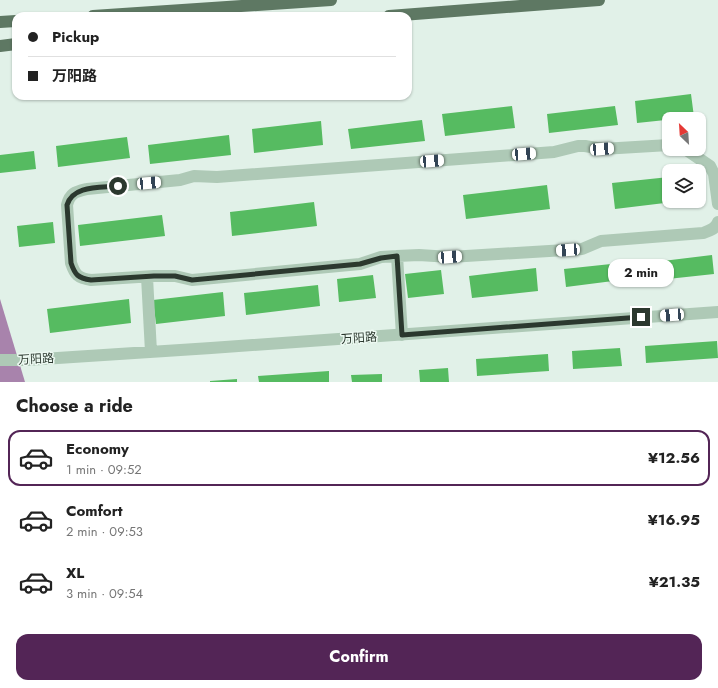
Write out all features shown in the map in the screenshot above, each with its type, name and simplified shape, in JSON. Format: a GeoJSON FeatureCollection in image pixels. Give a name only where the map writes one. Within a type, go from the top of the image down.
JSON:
{"type":"FeatureCollection","features":[{"type":"Feature","properties":{"kind":"main road"},"geometry":{"type":"LineString","coordinates":[[145,12],[276,2],[331,0]]}},
{"type":"Feature","properties":{"kind":"main road"},"geometry":{"type":"LineString","coordinates":[[412,14],[599,0]]}},
{"type":"Feature","properties":{"kind":"main road"},"geometry":{"type":"LineString","coordinates":[[0,22],[12,21]]}},
{"type":"Feature","properties":{"kind":"main road"},"geometry":{"type":"LineString","coordinates":[[0,46],[12,44]]}},
{"type":"Feature","properties":{"kind":"street"},"geometry":{"type":"LineString","coordinates":[[662,145],[602,149],[578,146],[554,152],[217,177],[194,176],[180,180],[87,189],[76,192],[69,198],[67,205],[71,263],[74,272],[81,278],[91,280],[175,276],[192,280],[360,264],[381,258],[397,256],[419,255],[450,257],[582,249],[601,242],[704,233],[712,230],[718,222]]}},
{"type":"Feature","properties":{"kind":"street"},"geometry":{"type":"LineString","coordinates":[[695,156],[710,166],[714,174],[718,204]]}},
{"type":"Feature","properties":{"kind":"street"},"geometry":{"type":"LineString","coordinates":[[397,256],[402,335]]}},
{"type":"Feature","properties":{"kind":"street"},"geometry":{"type":"LineString","coordinates":[[147,277],[151,352]]}},
{"type":"Feature","properties":{"kind":"street","name":"万阳路"},"geometry":{"type":"LineString","coordinates":[[0,360],[27,360],[151,352],[718,312]]}},
{"type":"Feature","properties":{"kind":"shaded area"},"geometry":{"type":"Polygon","coordinates":[[[0,299],[25,382],[0,382],[0,299]]]}},
{"type":"Feature","properties":{"kind":"building"},"geometry":{"type":"Polygon","coordinates":[[[691,94],[693,112],[662,112],[662,120],[637,123],[635,101],[691,94]]]}},
{"type":"Feature","properties":{"kind":"building"},"geometry":{"type":"Polygon","coordinates":[[[512,106],[515,128],[445,136],[442,114],[512,106]]]}},
{"type":"Feature","properties":{"kind":"building"},"geometry":{"type":"Polygon","coordinates":[[[615,106],[618,125],[549,133],[547,114],[615,106]]]}},
{"type":"Feature","properties":{"kind":"building"},"geometry":{"type":"Polygon","coordinates":[[[422,120],[425,141],[351,149],[348,129],[422,120]]]}},
{"type":"Feature","properties":{"kind":"building"},"geometry":{"type":"Polygon","coordinates":[[[321,121],[323,145],[254,153],[252,129],[321,121]]]}},
{"type":"Feature","properties":{"kind":"building"},"geometry":{"type":"Polygon","coordinates":[[[229,135],[231,155],[150,164],[148,145],[229,135]]]}},
{"type":"Feature","properties":{"kind":"building"},"geometry":{"type":"Polygon","coordinates":[[[127,137],[130,158],[58,167],[56,146],[127,137]]]}},
{"type":"Feature","properties":{"kind":"building"},"geometry":{"type":"Polygon","coordinates":[[[34,151],[36,169],[0,173],[0,155],[34,151]]]}},
{"type":"Feature","properties":{"kind":"building"},"geometry":{"type":"Polygon","coordinates":[[[662,178],[662,203],[615,209],[612,183],[662,178]]]}},
{"type":"Feature","properties":{"kind":"building"},"geometry":{"type":"Polygon","coordinates":[[[547,185],[550,209],[466,219],[463,195],[547,185]]]}},
{"type":"Feature","properties":{"kind":"building"},"geometry":{"type":"Polygon","coordinates":[[[314,202],[317,226],[232,236],[230,212],[314,202]]]}},
{"type":"Feature","properties":{"kind":"building"},"geometry":{"type":"Polygon","coordinates":[[[162,215],[165,236],[80,246],[78,225],[162,215]]]}},
{"type":"Feature","properties":{"kind":"building"},"geometry":{"type":"Polygon","coordinates":[[[53,222],[55,243],[19,247],[17,226],[53,222]]]}},
{"type":"Feature","properties":{"kind":"building"},"geometry":{"type":"Polygon","coordinates":[[[712,255],[714,274],[640,282],[638,264],[712,255]]]}},
{"type":"Feature","properties":{"kind":"building"},"geometry":{"type":"Polygon","coordinates":[[[611,264],[613,281],[566,287],[564,269],[611,264]]]}},
{"type":"Feature","properties":{"kind":"building"},"geometry":{"type":"Polygon","coordinates":[[[536,268],[538,291],[472,298],[469,276],[536,268]]]}},
{"type":"Feature","properties":{"kind":"building"},"geometry":{"type":"Polygon","coordinates":[[[441,270],[444,294],[408,298],[405,274],[441,270]]]}},
{"type":"Feature","properties":{"kind":"building"},"geometry":{"type":"Polygon","coordinates":[[[373,275],[376,298],[339,302],[337,279],[373,275]]]}},
{"type":"Feature","properties":{"kind":"building"},"geometry":{"type":"Polygon","coordinates":[[[318,285],[320,306],[246,315],[244,293],[318,285]]]}},
{"type":"Feature","properties":{"kind":"building"},"geometry":{"type":"Polygon","coordinates":[[[223,292],[225,316],[156,324],[153,300],[223,292]]]}},
{"type":"Feature","properties":{"kind":"building"},"geometry":{"type":"Polygon","coordinates":[[[129,299],[131,323],[50,333],[47,309],[129,299]]]}},
{"type":"Feature","properties":{"kind":"building"},"geometry":{"type":"Polygon","coordinates":[[[717,341],[718,358],[646,363],[645,346],[717,341]]]}},
{"type":"Feature","properties":{"kind":"building"},"geometry":{"type":"Polygon","coordinates":[[[620,348],[622,366],[573,369],[572,351],[620,348]]]}},
{"type":"Feature","properties":{"kind":"building"},"geometry":{"type":"Polygon","coordinates":[[[548,354],[549,371],[477,376],[476,359],[548,354]]]}},
{"type":"Feature","properties":{"kind":"building"},"geometry":{"type":"Polygon","coordinates":[[[448,368],[449,382],[420,382],[419,370],[448,368]]]}},
{"type":"Feature","properties":{"kind":"building"},"geometry":{"type":"Polygon","coordinates":[[[329,371],[329,382],[259,382],[258,376],[329,371]]]}},
{"type":"Feature","properties":{"kind":"building"},"geometry":{"type":"Polygon","coordinates":[[[382,374],[382,382],[352,382],[351,375],[382,374]]]}},
{"type":"Feature","properties":{"kind":"building"},"geometry":{"type":"Polygon","coordinates":[[[237,379],[237,382],[210,382],[210,381],[237,379]]]}},
{"type":"Feature","properties":{"kind":"route"},"geometry":{"type":"LineString","coordinates":[[118,186],[87,189],[76,192],[69,198],[67,205],[71,263],[74,272],[81,278],[91,280],[175,276],[192,280],[360,264],[381,258],[397,256],[402,335],[641,317]]}}]}
